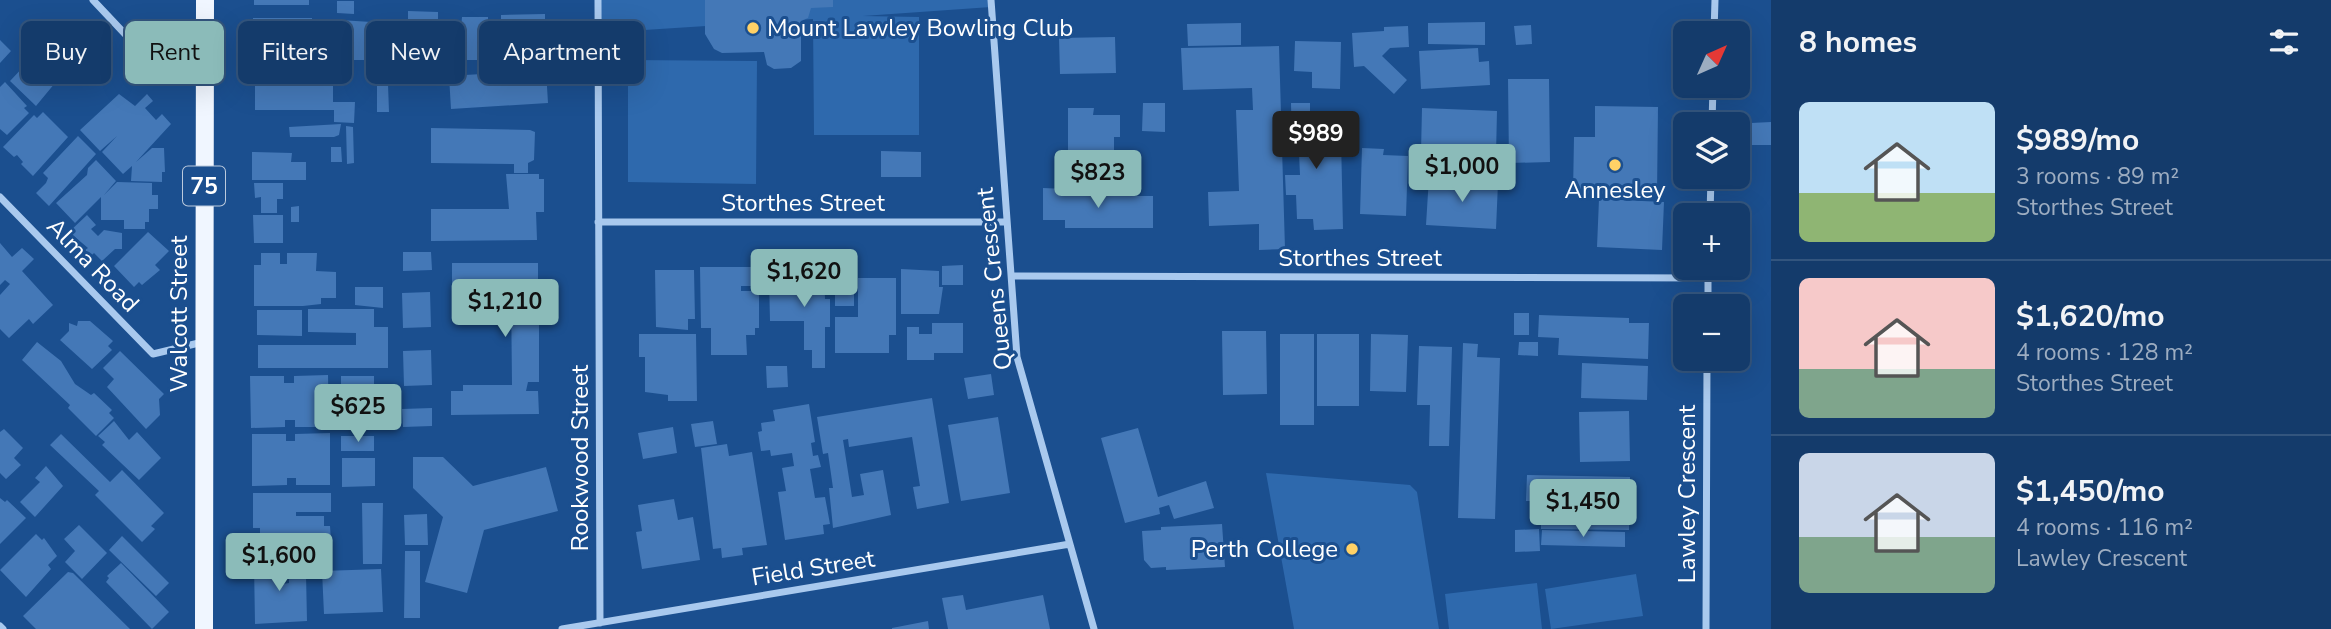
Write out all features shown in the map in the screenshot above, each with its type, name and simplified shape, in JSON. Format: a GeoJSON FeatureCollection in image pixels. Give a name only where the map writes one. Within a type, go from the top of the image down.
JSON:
{"type":"FeatureCollection","features":[{"type":"Feature","properties":{"kind":"main road","name":"Walcott Street"},"geometry":{"type":"LineString","coordinates":[[205,0],[205,21]]}},
{"type":"Feature","properties":{"kind":"main road","name":"Walcott Street"},"geometry":{"type":"LineString","coordinates":[[204,629],[205,84]]}},
{"type":"Feature","properties":{"kind":"street"},"geometry":{"type":"LineString","coordinates":[[93,0],[125,34]]}},
{"type":"Feature","properties":{"kind":"street","name":"Rookwood Street"},"geometry":{"type":"LineString","coordinates":[[598,0],[600,623]]}},
{"type":"Feature","properties":{"kind":"street","name":"Queens Crescent"},"geometry":{"type":"LineString","coordinates":[[991,0],[1017,357],[1094,629]]}},
{"type":"Feature","properties":{"kind":"street"},"geometry":{"type":"LineString","coordinates":[[1714,21],[1715,0]]}},
{"type":"Feature","properties":{"kind":"street","name":"Alma Road"},"geometry":{"type":"LineString","coordinates":[[0,197],[153,354],[203,342]]}},
{"type":"Feature","properties":{"kind":"street","name":"Storthes Street"},"geometry":{"type":"LineString","coordinates":[[598,222],[1007,222]]}},
{"type":"Feature","properties":{"kind":"street","name":"Storthes Street"},"geometry":{"type":"LineString","coordinates":[[1012,276],[1673,278]]}},
{"type":"Feature","properties":{"kind":"street","name":"Lawley Crescent"},"geometry":{"type":"LineString","coordinates":[[1706,629],[1707,371]]}},
{"type":"Feature","properties":{"kind":"street","name":"Field Street"},"geometry":{"type":"LineString","coordinates":[[562,629],[1070,544]]}},
{"type":"Feature","properties":{"kind":"shaded area"},"geometry":{"type":"Polygon","coordinates":[[[598,0],[991,0],[991,7],[863,16],[919,17],[919,135],[814,135],[813,19],[644,30],[644,21],[598,21],[598,0]]]}},
{"type":"Feature","properties":{"kind":"shaded area"},"geometry":{"type":"Polygon","coordinates":[[[644,60],[757,61],[756,184],[628,182],[628,84],[644,84],[644,60]]]}},
{"type":"Feature","properties":{"kind":"shaded area"},"geometry":{"type":"Polygon","coordinates":[[[1266,473],[1410,485],[1417,492],[1439,629],[1294,629],[1266,473]]]}},
{"type":"Feature","properties":{"kind":"shaded area"},"geometry":{"type":"Polygon","coordinates":[[[1636,574],[1643,616],[1551,629],[1545,589],[1636,574]]]}},
{"type":"Feature","properties":{"kind":"shaded area"},"geometry":{"type":"Polygon","coordinates":[[[1537,583],[1542,629],[1449,629],[1445,594],[1537,583]]]}},
{"type":"Feature","properties":{"kind":"building"},"geometry":{"type":"Polygon","coordinates":[[[254,0],[309,0],[309,5],[254,5],[254,0]]]}},
{"type":"Feature","properties":{"kind":"building","name":"Mount Lawley Bowling Club"},"geometry":{"type":"Polygon","coordinates":[[[705,0],[833,0],[833,7],[811,8],[808,18],[801,21],[801,61],[791,68],[774,69],[767,65],[764,52],[722,53],[714,49],[705,34],[705,0]]]}},
{"type":"Feature","properties":{"kind":"building"},"geometry":{"type":"Polygon","coordinates":[[[337,1],[354,1],[354,14],[337,13],[337,1]]]}},
{"type":"Feature","properties":{"kind":"building"},"geometry":{"type":"Polygon","coordinates":[[[408,11],[438,12],[438,21],[408,21],[408,11]]]}},
{"type":"Feature","properties":{"kind":"building"},"geometry":{"type":"Polygon","coordinates":[[[545,14],[545,21],[501,21],[501,15],[545,14]]]}},
{"type":"Feature","properties":{"kind":"building"},"geometry":{"type":"Polygon","coordinates":[[[462,17],[488,17],[488,21],[479,21],[479,60],[465,60],[465,21],[462,21],[462,17]]]}},
{"type":"Feature","properties":{"kind":"building"},"geometry":{"type":"Polygon","coordinates":[[[253,18],[312,18],[312,21],[253,21],[253,18]]]}},
{"type":"Feature","properties":{"kind":"building"},"geometry":{"type":"Polygon","coordinates":[[[324,19],[366,22],[366,60],[352,60],[352,21],[324,19]]]}},
{"type":"Feature","properties":{"kind":"building"},"geometry":{"type":"Polygon","coordinates":[[[1485,22],[1485,45],[1428,44],[1428,23],[1485,22]]]}},
{"type":"Feature","properties":{"kind":"building"},"geometry":{"type":"Polygon","coordinates":[[[1241,23],[1241,45],[1188,46],[1187,24],[1241,23]]]}},
{"type":"Feature","properties":{"kind":"building"},"geometry":{"type":"Polygon","coordinates":[[[1531,25],[1532,44],[1516,45],[1514,26],[1531,25]]]}},
{"type":"Feature","properties":{"kind":"building"},"geometry":{"type":"Polygon","coordinates":[[[1408,26],[1409,47],[1390,48],[1382,56],[1407,80],[1394,94],[1364,66],[1354,67],[1352,33],[1408,26]]]}},
{"type":"Feature","properties":{"kind":"building"},"geometry":{"type":"Polygon","coordinates":[[[1115,37],[1116,73],[1060,74],[1059,38],[1115,37]]]}},
{"type":"Feature","properties":{"kind":"building"},"geometry":{"type":"Polygon","coordinates":[[[0,40],[11,51],[0,63],[0,40]]]}},
{"type":"Feature","properties":{"kind":"building"},"geometry":{"type":"Polygon","coordinates":[[[1295,41],[1341,42],[1340,89],[1312,88],[1312,72],[1294,71],[1295,41]]]}},
{"type":"Feature","properties":{"kind":"building"},"geometry":{"type":"Polygon","coordinates":[[[1279,46],[1285,249],[1259,250],[1259,224],[1209,226],[1208,192],[1239,191],[1236,110],[1253,110],[1252,88],[1183,90],[1181,48],[1279,46]]]}},
{"type":"Feature","properties":{"kind":"building"},"geometry":{"type":"Polygon","coordinates":[[[1478,48],[1479,62],[1489,61],[1490,85],[1421,89],[1419,51],[1478,48]]]}},
{"type":"Feature","properties":{"kind":"building"},"geometry":{"type":"Polygon","coordinates":[[[21,69],[21,84],[54,84],[36,106],[10,81],[21,69]]]}},
{"type":"Feature","properties":{"kind":"building"},"geometry":{"type":"Polygon","coordinates":[[[479,74],[479,84],[547,84],[548,103],[451,109],[449,84],[465,84],[465,75],[479,74]]]}},
{"type":"Feature","properties":{"kind":"building"},"geometry":{"type":"Polygon","coordinates":[[[1508,79],[1549,79],[1550,162],[1509,163],[1508,79]]]}},
{"type":"Feature","properties":{"kind":"building"},"geometry":{"type":"Polygon","coordinates":[[[5,82],[27,106],[24,108],[29,113],[7,135],[0,129],[0,87],[5,82]]]}},
{"type":"Feature","properties":{"kind":"building"},"geometry":{"type":"Polygon","coordinates":[[[255,84],[333,84],[333,102],[355,102],[354,123],[334,122],[334,110],[255,110],[255,84]]]}},
{"type":"Feature","properties":{"kind":"building"},"geometry":{"type":"Polygon","coordinates":[[[388,84],[389,112],[377,112],[377,85],[388,84]]]}},
{"type":"Feature","properties":{"kind":"building"},"geometry":{"type":"Polygon","coordinates":[[[119,94],[135,106],[147,94],[153,101],[145,108],[156,120],[162,114],[171,124],[136,162],[152,148],[164,148],[165,172],[162,172],[162,182],[131,181],[132,166],[123,174],[102,152],[117,136],[100,151],[80,130],[119,94]]]}},
{"type":"Feature","properties":{"kind":"building"},"geometry":{"type":"Polygon","coordinates":[[[1143,103],[1165,103],[1165,132],[1142,131],[1143,103]]]}},
{"type":"Feature","properties":{"kind":"building"},"geometry":{"type":"Polygon","coordinates":[[[1291,103],[1310,103],[1310,120],[1327,120],[1327,138],[1341,138],[1343,229],[1314,230],[1313,219],[1297,219],[1296,195],[1286,195],[1285,175],[1300,175],[1299,153],[1292,153],[1291,103]]]}},
{"type":"Feature","properties":{"kind":"building","name":"Annesley"},"geometry":{"type":"Polygon","coordinates":[[[1595,106],[1658,107],[1657,195],[1573,193],[1574,137],[1595,137],[1595,106]]]}},
{"type":"Feature","properties":{"kind":"building"},"geometry":{"type":"Polygon","coordinates":[[[1068,108],[1094,108],[1093,115],[1120,115],[1120,137],[1114,137],[1114,169],[1068,169],[1068,108]]]}},
{"type":"Feature","properties":{"kind":"building"},"geometry":{"type":"Polygon","coordinates":[[[1422,108],[1497,111],[1496,155],[1421,152],[1422,108]]]}},
{"type":"Feature","properties":{"kind":"building"},"geometry":{"type":"Polygon","coordinates":[[[43,112],[68,137],[33,176],[21,164],[23,162],[17,155],[14,157],[3,147],[34,115],[37,118],[43,112]]]}},
{"type":"Feature","properties":{"kind":"building"},"geometry":{"type":"Polygon","coordinates":[[[1771,122],[1771,145],[1752,145],[1751,123],[1771,122]]]}},
{"type":"Feature","properties":{"kind":"building"},"geometry":{"type":"Polygon","coordinates":[[[341,124],[339,135],[334,137],[290,137],[289,127],[341,124]]]}},
{"type":"Feature","properties":{"kind":"building"},"geometry":{"type":"Polygon","coordinates":[[[346,126],[353,127],[354,163],[347,164],[346,126]]]}},
{"type":"Feature","properties":{"kind":"building"},"geometry":{"type":"Polygon","coordinates":[[[431,128],[530,130],[535,132],[534,160],[528,163],[528,173],[514,173],[514,164],[431,163],[431,128]]]}},
{"type":"Feature","properties":{"kind":"building"},"geometry":{"type":"Polygon","coordinates":[[[78,136],[96,154],[49,206],[36,193],[48,178],[43,173],[78,136]]]}},
{"type":"Feature","properties":{"kind":"building"},"geometry":{"type":"Polygon","coordinates":[[[331,147],[341,147],[342,162],[331,162],[331,147]]]}},
{"type":"Feature","properties":{"kind":"building"},"geometry":{"type":"Polygon","coordinates":[[[1362,148],[1384,149],[1383,155],[1408,156],[1406,216],[1360,214],[1362,148]]]}},
{"type":"Feature","properties":{"kind":"building"},"geometry":{"type":"Polygon","coordinates":[[[881,151],[921,152],[921,177],[881,177],[881,151]]]}},
{"type":"Feature","properties":{"kind":"building"},"geometry":{"type":"Polygon","coordinates":[[[252,152],[292,153],[291,162],[306,162],[306,180],[252,180],[252,152]]]}},
{"type":"Feature","properties":{"kind":"building"},"geometry":{"type":"Polygon","coordinates":[[[96,160],[116,181],[104,195],[117,182],[152,183],[152,195],[158,195],[158,209],[149,209],[149,222],[145,222],[145,229],[124,229],[124,220],[101,220],[101,197],[75,223],[56,203],[87,175],[88,168],[96,160]]]}},
{"type":"Feature","properties":{"kind":"building"},"geometry":{"type":"Polygon","coordinates":[[[506,174],[539,174],[539,179],[544,179],[544,212],[536,212],[537,240],[431,241],[431,209],[509,209],[506,174]]]}},
{"type":"Feature","properties":{"kind":"building"},"geometry":{"type":"Polygon","coordinates":[[[1429,177],[1498,183],[1496,229],[1426,225],[1429,177]]]}},
{"type":"Feature","properties":{"kind":"building"},"geometry":{"type":"Polygon","coordinates":[[[254,183],[283,183],[283,199],[277,199],[277,213],[261,213],[261,197],[255,198],[254,183]]]}},
{"type":"Feature","properties":{"kind":"building"},"geometry":{"type":"Polygon","coordinates":[[[1043,188],[1066,189],[1066,196],[1153,196],[1153,228],[1065,228],[1065,220],[1043,220],[1043,188]]]}},
{"type":"Feature","properties":{"kind":"building"},"geometry":{"type":"Polygon","coordinates":[[[1599,199],[1664,202],[1662,250],[1597,247],[1599,199]]]}},
{"type":"Feature","properties":{"kind":"building"},"geometry":{"type":"Polygon","coordinates":[[[299,206],[299,222],[291,222],[291,207],[299,206]]]}},
{"type":"Feature","properties":{"kind":"building"},"geometry":{"type":"Polygon","coordinates":[[[87,215],[96,225],[91,229],[98,236],[104,230],[122,233],[122,249],[115,249],[102,261],[94,253],[91,256],[85,250],[88,248],[69,232],[87,215]]]}},
{"type":"Feature","properties":{"kind":"building"},"geometry":{"type":"Polygon","coordinates":[[[253,215],[283,215],[283,243],[254,243],[253,215]]]}},
{"type":"Feature","properties":{"kind":"building"},"geometry":{"type":"Polygon","coordinates":[[[148,232],[169,251],[155,265],[160,270],[142,285],[139,282],[134,287],[114,266],[148,232]]]}},
{"type":"Feature","properties":{"kind":"building"},"geometry":{"type":"Polygon","coordinates":[[[0,243],[12,257],[22,248],[34,259],[22,271],[53,305],[33,324],[29,319],[9,338],[0,329],[0,295],[10,284],[5,280],[0,285],[0,243]]]}},
{"type":"Feature","properties":{"kind":"building"},"geometry":{"type":"Polygon","coordinates":[[[403,252],[431,252],[432,270],[403,271],[403,252]]]}},
{"type":"Feature","properties":{"kind":"building"},"geometry":{"type":"Polygon","coordinates":[[[261,253],[280,253],[280,264],[287,264],[287,253],[317,253],[316,271],[336,272],[336,298],[321,298],[321,304],[303,306],[254,306],[254,265],[261,265],[261,253]]]}},
{"type":"Feature","properties":{"kind":"building"},"geometry":{"type":"Polygon","coordinates":[[[452,263],[538,263],[538,287],[527,287],[527,297],[539,297],[539,382],[528,382],[526,391],[538,391],[539,414],[451,415],[451,391],[463,391],[463,385],[512,385],[511,291],[461,291],[461,287],[452,287],[452,263]]]}},
{"type":"Feature","properties":{"kind":"building"},"geometry":{"type":"Polygon","coordinates":[[[963,265],[963,285],[942,285],[942,266],[963,265]]]}},
{"type":"Feature","properties":{"kind":"building"},"geometry":{"type":"Polygon","coordinates":[[[700,267],[760,267],[760,286],[741,286],[741,291],[759,291],[759,328],[755,328],[755,335],[746,335],[747,355],[711,355],[711,328],[701,328],[700,267]]]}},
{"type":"Feature","properties":{"kind":"building"},"geometry":{"type":"Polygon","coordinates":[[[801,269],[824,269],[825,299],[830,299],[830,327],[825,327],[825,368],[812,368],[812,350],[804,350],[804,321],[770,321],[769,279],[801,279],[801,269]]]}},
{"type":"Feature","properties":{"kind":"building"},"geometry":{"type":"Polygon","coordinates":[[[901,269],[939,271],[939,287],[943,287],[939,314],[901,314],[901,269]]]}},
{"type":"Feature","properties":{"kind":"building"},"geometry":{"type":"Polygon","coordinates":[[[655,270],[694,270],[695,319],[688,319],[688,330],[656,327],[655,270]]]}},
{"type":"Feature","properties":{"kind":"building"},"geometry":{"type":"Polygon","coordinates":[[[858,278],[896,278],[896,335],[889,335],[889,353],[835,353],[835,317],[858,317],[858,278]]]}},
{"type":"Feature","properties":{"kind":"building"},"geometry":{"type":"Polygon","coordinates":[[[835,286],[854,286],[854,306],[835,306],[835,286]]]}},
{"type":"Feature","properties":{"kind":"building"},"geometry":{"type":"Polygon","coordinates":[[[355,287],[383,287],[383,308],[355,305],[355,287]]]}},
{"type":"Feature","properties":{"kind":"building"},"geometry":{"type":"Polygon","coordinates":[[[430,292],[431,327],[403,328],[402,293],[430,292]]]}},
{"type":"Feature","properties":{"kind":"building"},"geometry":{"type":"Polygon","coordinates":[[[308,309],[374,309],[374,327],[388,327],[388,368],[258,368],[258,345],[356,345],[356,333],[308,332],[308,309]]]}},
{"type":"Feature","properties":{"kind":"building"},"geometry":{"type":"Polygon","coordinates":[[[257,310],[302,310],[302,336],[257,335],[257,310]]]}},
{"type":"Feature","properties":{"kind":"building"},"geometry":{"type":"Polygon","coordinates":[[[1514,313],[1529,313],[1529,335],[1514,335],[1514,313]]]}},
{"type":"Feature","properties":{"kind":"building"},"geometry":{"type":"Polygon","coordinates":[[[1539,315],[1629,318],[1629,323],[1649,323],[1648,359],[1558,355],[1559,338],[1538,337],[1539,315]]]}},
{"type":"Feature","properties":{"kind":"building"},"geometry":{"type":"Polygon","coordinates":[[[78,321],[90,321],[113,341],[108,346],[112,350],[92,369],[60,340],[69,331],[69,323],[77,326],[78,321]]]}},
{"type":"Feature","properties":{"kind":"building"},"geometry":{"type":"Polygon","coordinates":[[[932,323],[963,323],[963,353],[934,353],[934,360],[907,360],[907,327],[919,327],[919,334],[932,334],[932,323]]]}},
{"type":"Feature","properties":{"kind":"building"},"geometry":{"type":"Polygon","coordinates":[[[1222,331],[1266,331],[1267,394],[1223,395],[1222,331]]]}},
{"type":"Feature","properties":{"kind":"building"},"geometry":{"type":"Polygon","coordinates":[[[639,334],[696,334],[697,401],[668,401],[668,395],[645,392],[645,357],[639,357],[639,334]]]}},
{"type":"Feature","properties":{"kind":"building"},"geometry":{"type":"Polygon","coordinates":[[[1280,334],[1314,334],[1314,425],[1280,425],[1280,334]]]}},
{"type":"Feature","properties":{"kind":"building"},"geometry":{"type":"Polygon","coordinates":[[[1317,334],[1359,334],[1359,406],[1317,406],[1317,334]]]}},
{"type":"Feature","properties":{"kind":"building"},"geometry":{"type":"Polygon","coordinates":[[[1371,334],[1408,335],[1406,392],[1370,391],[1371,334]]]}},
{"type":"Feature","properties":{"kind":"building"},"geometry":{"type":"Polygon","coordinates":[[[37,342],[61,361],[75,384],[91,395],[94,393],[112,410],[109,413],[114,418],[96,436],[68,408],[70,405],[22,360],[37,342]]]}},
{"type":"Feature","properties":{"kind":"building"},"geometry":{"type":"Polygon","coordinates":[[[1519,342],[1538,342],[1538,356],[1518,355],[1519,342]]]}},
{"type":"Feature","properties":{"kind":"building"},"geometry":{"type":"Polygon","coordinates":[[[1463,343],[1478,344],[1477,357],[1500,358],[1495,519],[1458,518],[1463,343]]]}},
{"type":"Feature","properties":{"kind":"building"},"geometry":{"type":"Polygon","coordinates":[[[1419,346],[1452,347],[1449,446],[1429,446],[1430,405],[1417,405],[1419,346]]]}},
{"type":"Feature","properties":{"kind":"building"},"geometry":{"type":"Polygon","coordinates":[[[431,350],[432,385],[404,386],[403,351],[431,350]]]}},
{"type":"Feature","properties":{"kind":"building"},"geometry":{"type":"Polygon","coordinates":[[[120,351],[164,394],[159,399],[160,415],[146,429],[107,387],[114,379],[103,368],[120,351]]]}},
{"type":"Feature","properties":{"kind":"building"},"geometry":{"type":"Polygon","coordinates":[[[1582,363],[1648,366],[1647,400],[1581,398],[1582,363]]]}},
{"type":"Feature","properties":{"kind":"building"},"geometry":{"type":"Polygon","coordinates":[[[766,366],[787,366],[788,387],[767,388],[766,366]]]}},
{"type":"Feature","properties":{"kind":"building"},"geometry":{"type":"Polygon","coordinates":[[[991,374],[994,395],[968,399],[964,378],[991,374]]]}},
{"type":"Feature","properties":{"kind":"building"},"geometry":{"type":"Polygon","coordinates":[[[328,375],[329,427],[295,427],[295,420],[285,420],[285,427],[251,428],[250,376],[284,376],[284,383],[294,383],[294,376],[328,375]]]}},
{"type":"Feature","properties":{"kind":"building"},"geometry":{"type":"Polygon","coordinates":[[[341,376],[374,376],[374,390],[341,391],[341,376]]]}},
{"type":"Feature","properties":{"kind":"building"},"geometry":{"type":"Polygon","coordinates":[[[374,397],[374,426],[341,426],[341,398],[374,397]]]}},
{"type":"Feature","properties":{"kind":"building"},"geometry":{"type":"Polygon","coordinates":[[[932,398],[949,503],[917,509],[913,487],[920,486],[912,437],[849,447],[848,439],[843,440],[852,497],[864,495],[860,474],[883,470],[891,515],[833,528],[829,488],[833,488],[828,453],[823,454],[817,417],[932,398]]]}},
{"type":"Feature","properties":{"kind":"building"},"geometry":{"type":"Polygon","coordinates":[[[809,404],[815,442],[811,443],[813,456],[818,455],[821,467],[810,469],[815,498],[825,497],[830,524],[823,525],[824,534],[785,540],[778,492],[786,491],[782,468],[794,466],[792,453],[771,456],[770,450],[761,451],[758,432],[762,431],[761,423],[775,421],[773,410],[809,404]]]}},
{"type":"Feature","properties":{"kind":"building"},"geometry":{"type":"Polygon","coordinates":[[[432,408],[432,426],[403,427],[402,409],[432,408]]]}},
{"type":"Feature","properties":{"kind":"building"},"geometry":{"type":"Polygon","coordinates":[[[1629,411],[1630,461],[1580,462],[1579,412],[1629,411]]]}},
{"type":"Feature","properties":{"kind":"building"},"geometry":{"type":"Polygon","coordinates":[[[998,417],[1010,493],[961,501],[948,425],[998,417]]]}},
{"type":"Feature","properties":{"kind":"building"},"geometry":{"type":"Polygon","coordinates":[[[114,421],[129,440],[137,432],[161,458],[139,480],[102,445],[105,442],[98,436],[114,421]]]}},
{"type":"Feature","properties":{"kind":"building"},"geometry":{"type":"Polygon","coordinates":[[[713,421],[717,444],[695,447],[691,424],[713,421]]]}},
{"type":"Feature","properties":{"kind":"building"},"geometry":{"type":"Polygon","coordinates":[[[673,427],[677,453],[643,459],[638,433],[673,427]]]}},
{"type":"Feature","properties":{"kind":"building"},"geometry":{"type":"Polygon","coordinates":[[[1138,428],[1158,497],[1206,481],[1214,508],[1174,519],[1169,505],[1159,508],[1160,514],[1125,523],[1101,438],[1138,428]]]}},
{"type":"Feature","properties":{"kind":"building"},"geometry":{"type":"Polygon","coordinates":[[[4,429],[23,448],[14,458],[21,465],[6,479],[0,473],[0,432],[4,429]]]}},
{"type":"Feature","properties":{"kind":"building"},"geometry":{"type":"Polygon","coordinates":[[[330,433],[330,485],[296,485],[296,478],[287,478],[287,485],[252,486],[252,434],[286,434],[286,441],[295,441],[295,434],[330,433]]]}},
{"type":"Feature","properties":{"kind":"building"},"geometry":{"type":"Polygon","coordinates":[[[61,434],[110,482],[122,470],[164,513],[151,526],[155,529],[142,542],[95,495],[99,491],[50,445],[61,434]]]}},
{"type":"Feature","properties":{"kind":"building"},"geometry":{"type":"Polygon","coordinates":[[[341,436],[374,436],[374,451],[341,451],[341,436]]]}},
{"type":"Feature","properties":{"kind":"building"},"geometry":{"type":"Polygon","coordinates":[[[727,444],[729,456],[752,452],[767,545],[742,548],[743,555],[722,558],[721,548],[713,549],[701,448],[727,444]]]}},
{"type":"Feature","properties":{"kind":"building"},"geometry":{"type":"Polygon","coordinates":[[[413,457],[443,457],[473,486],[546,467],[558,511],[484,530],[467,593],[425,582],[443,517],[413,488],[413,457]]]}},
{"type":"Feature","properties":{"kind":"building"},"geometry":{"type":"Polygon","coordinates":[[[342,458],[375,458],[375,486],[342,487],[342,458]]]}},
{"type":"Feature","properties":{"kind":"building"},"geometry":{"type":"Polygon","coordinates":[[[46,466],[63,486],[35,517],[20,502],[40,482],[35,478],[46,466]]]}},
{"type":"Feature","properties":{"kind":"building"},"geometry":{"type":"Polygon","coordinates":[[[1527,475],[1630,477],[1629,530],[1541,529],[1541,501],[1526,501],[1527,475]]]}},
{"type":"Feature","properties":{"kind":"building"},"geometry":{"type":"Polygon","coordinates":[[[253,493],[331,493],[331,512],[296,512],[296,516],[324,516],[324,526],[330,526],[331,540],[260,543],[260,528],[253,528],[253,493]]]}},
{"type":"Feature","properties":{"kind":"building"},"geometry":{"type":"Polygon","coordinates":[[[0,498],[5,502],[7,500],[26,518],[0,544],[0,498]]]}},
{"type":"Feature","properties":{"kind":"building"},"geometry":{"type":"Polygon","coordinates":[[[674,499],[678,520],[693,517],[700,560],[642,569],[636,532],[642,531],[638,505],[674,499]]]}},
{"type":"Feature","properties":{"kind":"building"},"geometry":{"type":"Polygon","coordinates":[[[362,503],[383,503],[382,564],[363,564],[362,503]]]}},
{"type":"Feature","properties":{"kind":"building"},"geometry":{"type":"Polygon","coordinates":[[[427,514],[428,545],[405,545],[404,515],[427,514]]]}},
{"type":"Feature","properties":{"kind":"building"},"geometry":{"type":"Polygon","coordinates":[[[1222,524],[1225,567],[1166,570],[1166,567],[1151,568],[1144,560],[1142,531],[1161,530],[1161,527],[1222,524]]]}},
{"type":"Feature","properties":{"kind":"building"},"geometry":{"type":"Polygon","coordinates":[[[79,525],[107,553],[82,579],[65,562],[75,551],[64,539],[79,525]]]}},
{"type":"Feature","properties":{"kind":"building"},"geometry":{"type":"Polygon","coordinates":[[[1539,529],[1540,551],[1515,552],[1515,530],[1539,529]]]}},
{"type":"Feature","properties":{"kind":"building"},"geometry":{"type":"Polygon","coordinates":[[[1542,530],[1625,532],[1625,547],[1541,545],[1542,530]]]}},
{"type":"Feature","properties":{"kind":"building"},"geometry":{"type":"Polygon","coordinates":[[[36,534],[42,540],[44,538],[57,556],[48,565],[51,569],[26,597],[0,570],[36,534]]]}},
{"type":"Feature","properties":{"kind":"building"},"geometry":{"type":"Polygon","coordinates":[[[122,536],[169,583],[156,596],[109,550],[122,536]]]}},
{"type":"Feature","properties":{"kind":"building"},"geometry":{"type":"Polygon","coordinates":[[[405,551],[420,551],[420,618],[404,618],[405,551]]]}},
{"type":"Feature","properties":{"kind":"building"},"geometry":{"type":"Polygon","coordinates":[[[291,555],[292,571],[282,572],[283,584],[289,583],[289,575],[306,574],[307,621],[255,624],[254,564],[272,563],[272,556],[291,555]]]}},
{"type":"Feature","properties":{"kind":"building"},"geometry":{"type":"Polygon","coordinates":[[[121,563],[169,612],[152,629],[106,582],[109,578],[107,576],[121,563]]]}},
{"type":"Feature","properties":{"kind":"building"},"geometry":{"type":"Polygon","coordinates":[[[381,569],[383,612],[324,614],[322,571],[381,569]]]}},
{"type":"Feature","properties":{"kind":"building"},"geometry":{"type":"Polygon","coordinates":[[[68,572],[73,573],[130,629],[36,629],[23,616],[68,572]]]}},
{"type":"Feature","properties":{"kind":"building"},"geometry":{"type":"Polygon","coordinates":[[[963,595],[966,610],[1043,595],[1050,629],[948,629],[942,598],[963,595]]]}},
{"type":"Feature","properties":{"kind":"building"},"geometry":{"type":"Polygon","coordinates":[[[928,621],[929,629],[892,629],[892,628],[928,621]]]}},
{"type":"Feature","properties":{"kind":"place","name":"Mount Lawley Bowling Club"},"geometry":{"type":"Point","coordinates":[753,28]}},
{"type":"Feature","properties":{"kind":"place","name":"Annesley"},"geometry":{"type":"Point","coordinates":[1615,165]}},
{"type":"Feature","properties":{"kind":"place","name":"Perth College"},"geometry":{"type":"Point","coordinates":[1352,549]}}]}
